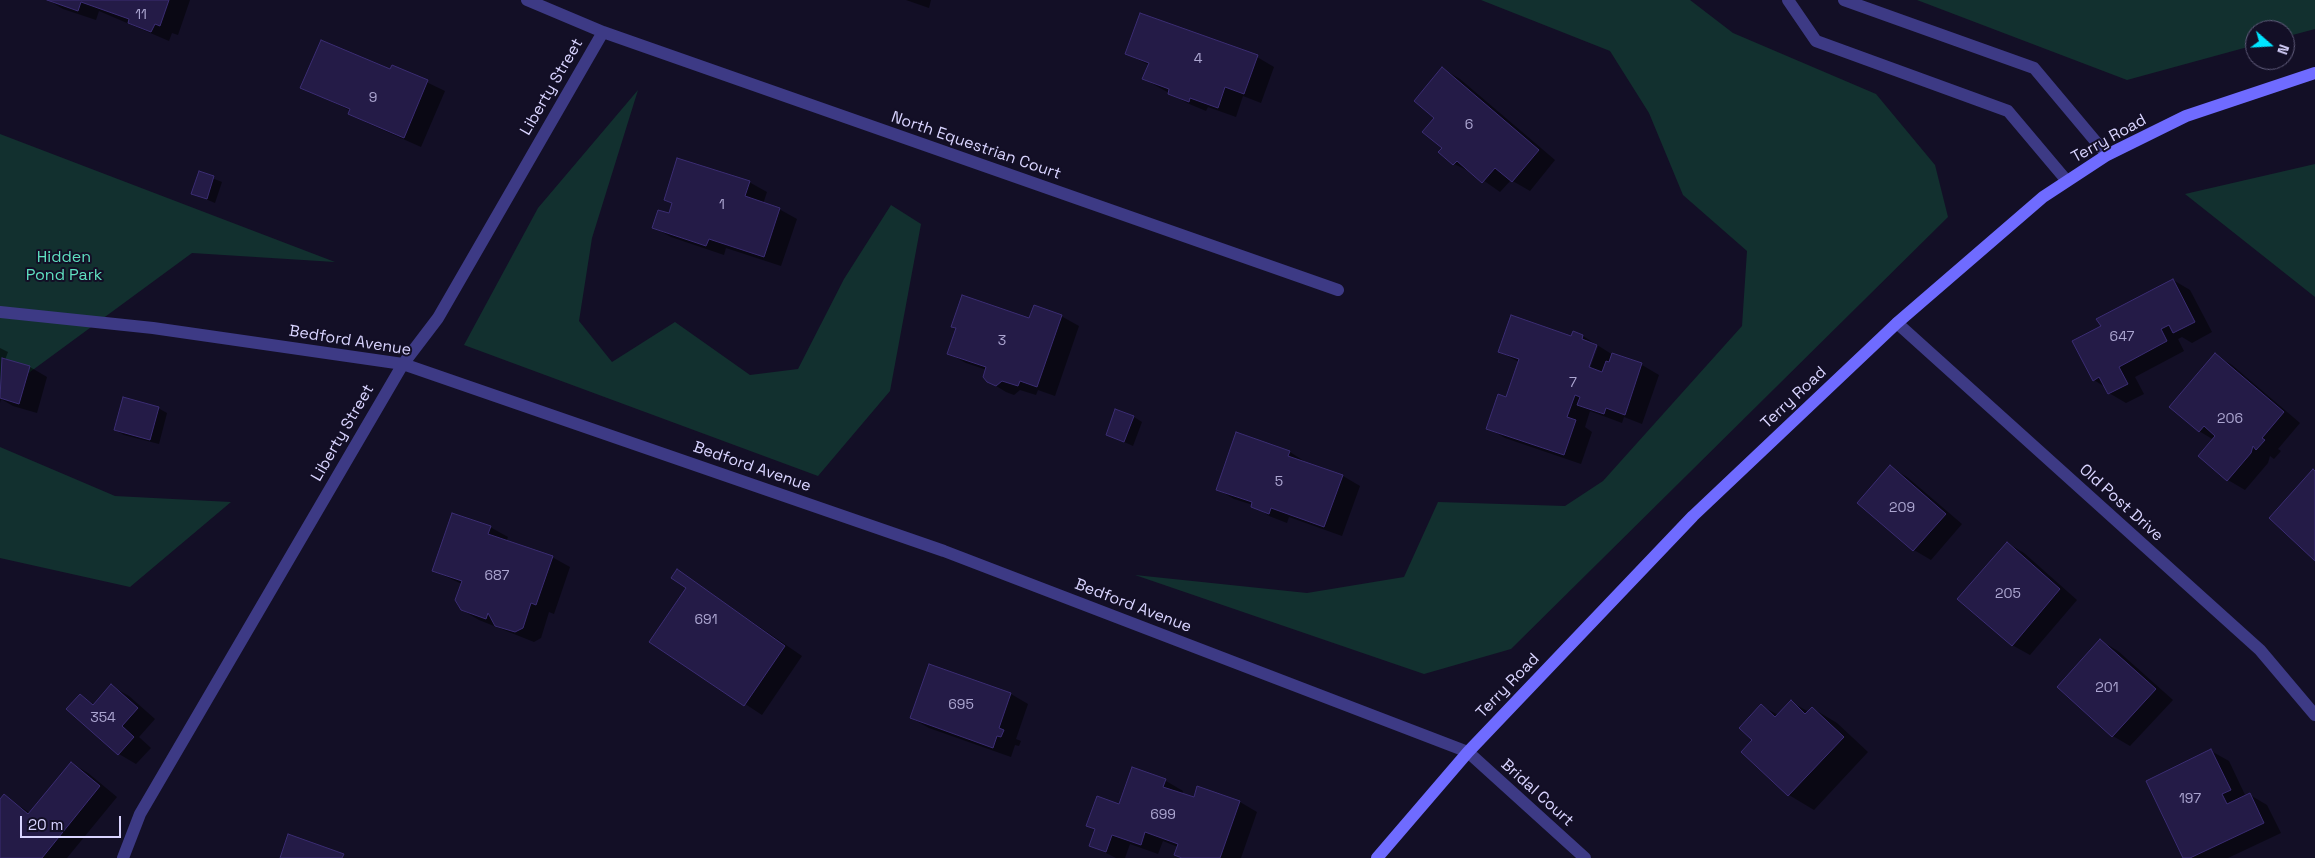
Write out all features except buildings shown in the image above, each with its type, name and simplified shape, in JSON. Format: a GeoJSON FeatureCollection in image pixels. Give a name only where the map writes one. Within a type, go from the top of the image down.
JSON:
{"type":"FeatureCollection","features":[{"type":"Feature","properties":{"kind":"street","name":"North Equestrian Court"},"geometry":{"type":"LineString","coordinates":[[528,0],[603,32],[1338,290]]}},
{"type":"Feature","properties":{"kind":"street"},"geometry":{"type":"LineString","coordinates":[[1788,0],[1816,41],[2008,111],[2067,181]]}},
{"type":"Feature","properties":{"kind":"street"},"geometry":{"type":"LineString","coordinates":[[1844,0],[2034,68],[2107,155]]}},
{"type":"Feature","properties":{"kind":"street","name":"Liberty Street"},"geometry":{"type":"LineString","coordinates":[[124,858],[140,814],[403,364],[438,318],[603,32]]}},
{"type":"Feature","properties":{"kind":"street","name":"Terry Road"},"geometry":{"type":"LineString","coordinates":[[1377,858],[1468,752],[1693,516],[1897,323],[2043,197],[2107,155],[2186,116],[2315,73]]}},
{"type":"Feature","properties":{"kind":"street","name":"Bedford Avenue"},"geometry":{"type":"LineString","coordinates":[[0,312],[153,328],[403,364],[944,551],[1468,752]]}},
{"type":"Feature","properties":{"kind":"street","name":"Old Post Drive"},"geometry":{"type":"LineString","coordinates":[[1897,323],[2260,650],[2315,715]]}},
{"type":"Feature","properties":{"kind":"street","name":"Bridal Court"},"geometry":{"type":"LineString","coordinates":[[1468,752],[1585,858]]}},
{"type":"Feature","properties":{"kind":"green space"},"geometry":{"type":"Polygon","coordinates":[[[1481,0],[1690,0],[1733,33],[1876,94],[1935,165],[1948,217],[1511,649],[1424,674],[1135,575],[1307,593],[1404,577],[1438,502],[1565,506],[1603,481],[1742,326],[1747,251],[1683,195],[1649,113],[1610,51],[1481,0]]]}},
{"type":"Feature","properties":{"kind":"green space"},"geometry":{"type":"Polygon","coordinates":[[[1917,0],[2315,0],[2315,29],[2295,34],[2295,20],[2245,20],[2245,48],[2127,80],[1917,0]]]}},
{"type":"Feature","properties":{"kind":"green space"},"geometry":{"type":"Polygon","coordinates":[[[638,90],[592,238],[579,321],[612,362],[675,322],[750,375],[798,369],[844,279],[891,205],[921,224],[890,391],[818,476],[464,345],[538,208],[638,90]]]}},
{"type":"Feature","properties":{"kind":"green space","name":"Hidden Pond Park"},"geometry":{"type":"Polygon","coordinates":[[[0,134],[335,262],[192,253],[0,394],[0,134]]]}},
{"type":"Feature","properties":{"kind":"green space"},"geometry":{"type":"Polygon","coordinates":[[[2315,164],[2315,297],[2185,194],[2315,164]]]}},
{"type":"Feature","properties":{"kind":"green space"},"geometry":{"type":"Polygon","coordinates":[[[0,447],[115,496],[231,502],[130,587],[0,558],[0,447]]]}}]}
